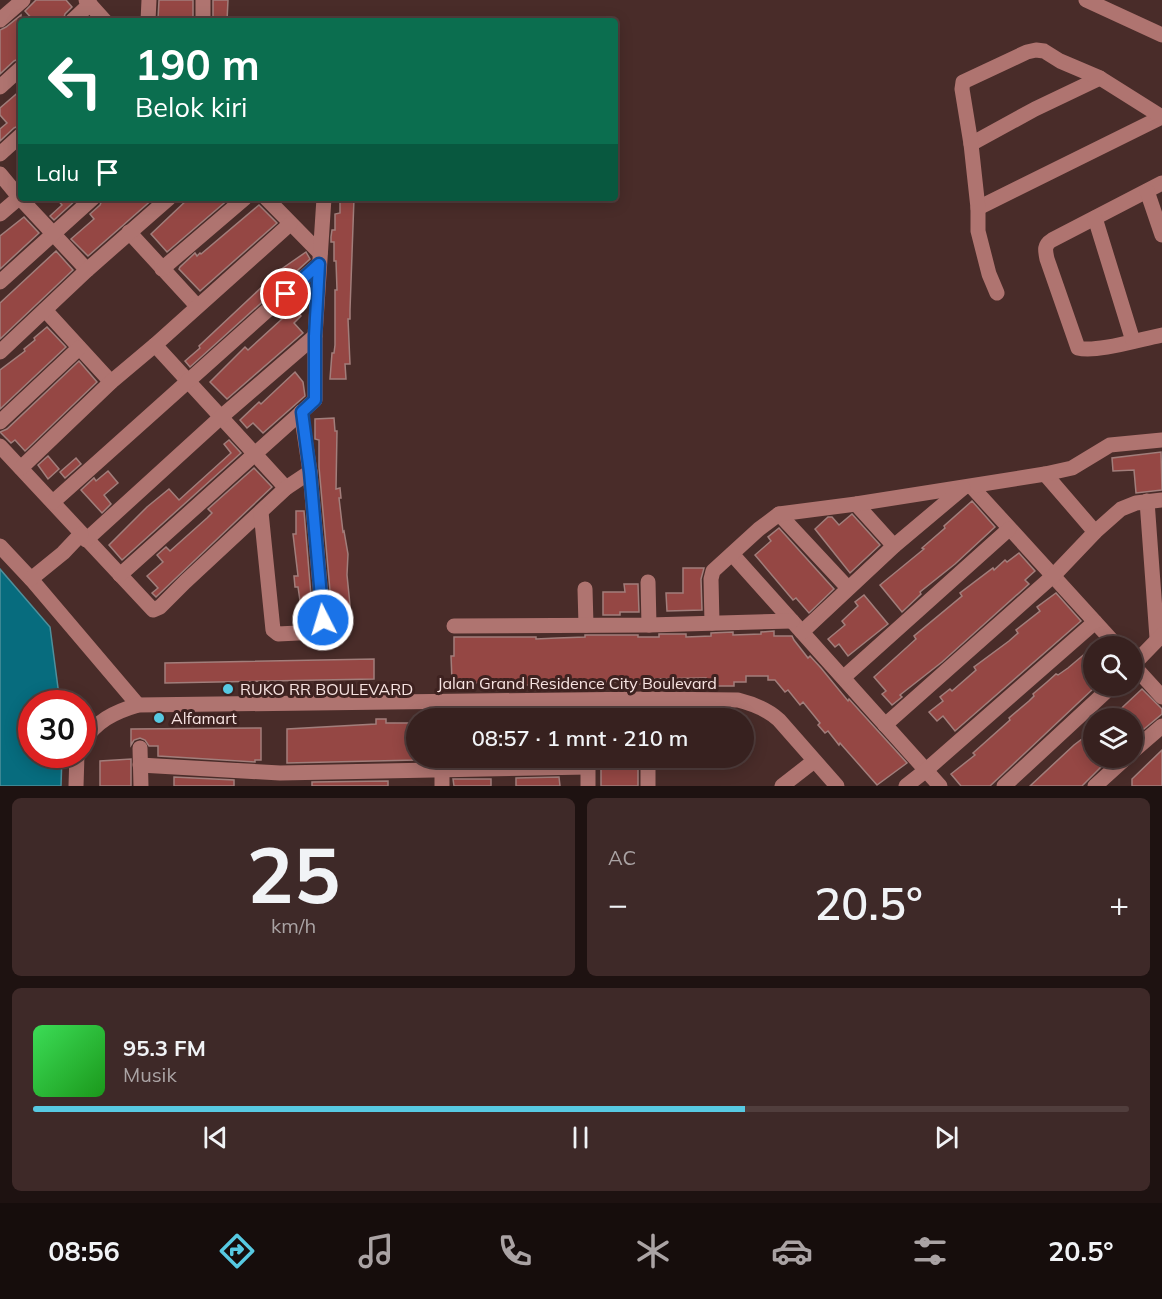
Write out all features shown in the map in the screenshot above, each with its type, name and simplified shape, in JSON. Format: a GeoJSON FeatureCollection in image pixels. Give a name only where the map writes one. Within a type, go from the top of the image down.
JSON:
{"type":"FeatureCollection","features":[{"type":"Feature","properties":{"kind":"street"},"geometry":{"type":"LineString","coordinates":[[0,20],[22,0]]}},
{"type":"Feature","properties":{"kind":"street"},"geometry":{"type":"LineString","coordinates":[[148,18],[150,0]]}},
{"type":"Feature","properties":{"kind":"street"},"geometry":{"type":"LineString","coordinates":[[203,18],[204,0]]}},
{"type":"Feature","properties":{"kind":"street"},"geometry":{"type":"LineString","coordinates":[[1086,0],[1162,35]]}},
{"type":"Feature","properties":{"kind":"street"},"geometry":{"type":"LineString","coordinates":[[75,18],[88,2],[102,18]]}},
{"type":"Feature","properties":{"kind":"street"},"geometry":{"type":"LineString","coordinates":[[978,208],[1162,117],[1100,78],[1060,61],[1044,51],[1027,52],[963,82],[962,89],[978,208],[978,231],[989,274],[997,293]]}},
{"type":"Feature","properties":{"kind":"street"},"geometry":{"type":"LineString","coordinates":[[0,87],[18,71]]}},
{"type":"Feature","properties":{"kind":"street"},"geometry":{"type":"LineString","coordinates":[[971,144],[1035,109],[1100,78]]}},
{"type":"Feature","properties":{"kind":"street"},"geometry":{"type":"LineString","coordinates":[[0,154],[18,138]]}},
{"type":"Feature","properties":{"kind":"street"},"geometry":{"type":"LineString","coordinates":[[0,174],[18,194]]}},
{"type":"Feature","properties":{"kind":"street"},"geometry":{"type":"LineString","coordinates":[[1162,183],[1047,243],[1047,259],[1078,348],[1093,348],[1162,335]]}},
{"type":"Feature","properties":{"kind":"street"},"geometry":{"type":"LineString","coordinates":[[1147,191],[1162,235]]}},
{"type":"Feature","properties":{"kind":"street"},"geometry":{"type":"LineString","coordinates":[[0,214],[18,198]]}},
{"type":"Feature","properties":{"kind":"street"},"geometry":{"type":"LineString","coordinates":[[24,201],[87,270]]}},
{"type":"Feature","properties":{"kind":"street"},"geometry":{"type":"LineString","coordinates":[[0,282],[90,201]]}},
{"type":"Feature","properties":{"kind":"street"},"geometry":{"type":"LineString","coordinates":[[0,352],[87,270],[165,201]]}},
{"type":"Feature","properties":{"kind":"street"},"geometry":{"type":"LineString","coordinates":[[162,268],[241,201]]}},
{"type":"Feature","properties":{"kind":"street"},"geometry":{"type":"LineString","coordinates":[[269,201],[320,259]]}},
{"type":"Feature","properties":{"kind":"street"},"geometry":{"type":"LineString","coordinates":[[120,575],[315,400],[315,336],[324,201]]}},
{"type":"Feature","properties":{"kind":"street"},"geometry":{"type":"LineString","coordinates":[[1095,218],[1133,341]]}},
{"type":"Feature","properties":{"kind":"street"},"geometry":{"type":"LineString","coordinates":[[21,468],[111,382],[156,345],[290,224]]}},
{"type":"Feature","properties":{"kind":"street"},"geometry":{"type":"LineString","coordinates":[[129,232],[197,306]]}},
{"type":"Feature","properties":{"kind":"street"},"geometry":{"type":"LineString","coordinates":[[53,502],[320,259]]}},
{"type":"Feature","properties":{"kind":"street"},"geometry":{"type":"LineString","coordinates":[[45,310],[111,382]]}},
{"type":"Feature","properties":{"kind":"street"},"geometry":{"type":"LineString","coordinates":[[31,579],[83,537],[315,336]]}},
{"type":"Feature","properties":{"kind":"street"},"geometry":{"type":"LineString","coordinates":[[156,345],[286,488]]}},
{"type":"Feature","properties":{"kind":"street"},"geometry":{"type":"LineString","coordinates":[[0,422],[79,348]]}},
{"type":"Feature","properties":{"kind":"street"},"geometry":{"type":"LineString","coordinates":[[261,512],[273,630],[278,634],[318,632],[323,626],[323,620],[310,472],[302,412]]}},
{"type":"Feature","properties":{"kind":"street"},"geometry":{"type":"LineString","coordinates":[[712,623],[712,574],[759,529],[779,514],[1045,474],[1072,468],[1110,445],[1162,440]]}},
{"type":"Feature","properties":{"kind":"street"},"geometry":{"type":"LineString","coordinates":[[0,446],[151,609],[157,609],[286,488],[310,472]]}},
{"type":"Feature","properties":{"kind":"street"},"geometry":{"type":"LineString","coordinates":[[1045,474],[1095,532]]}},
{"type":"Feature","properties":{"kind":"street"},"geometry":{"type":"LineString","coordinates":[[968,487],[1054,575],[1108,636]]}},
{"type":"Feature","properties":{"kind":"street"},"geometry":{"type":"LineString","coordinates":[[454,626],[712,623],[797,627],[848,588],[894,546],[968,487]]}},
{"type":"Feature","properties":{"kind":"street"},"geometry":{"type":"LineString","coordinates":[[885,724],[1054,575],[1095,532],[1121,509],[1136,503],[1154,501],[1160,637],[1143,655]]}},
{"type":"Feature","properties":{"kind":"street"},"geometry":{"type":"LineString","coordinates":[[856,504],[894,546]]}},
{"type":"Feature","properties":{"kind":"street"},"geometry":{"type":"LineString","coordinates":[[779,514],[848,588]]}},
{"type":"Feature","properties":{"kind":"street"},"geometry":{"type":"LineString","coordinates":[[844,677],[1010,529]]}},
{"type":"Feature","properties":{"kind":"street"},"geometry":{"type":"LineString","coordinates":[[0,546],[138,705]]}},
{"type":"Feature","properties":{"kind":"street"},"geometry":{"type":"LineString","coordinates":[[732,554],[940,786]]}},
{"type":"Feature","properties":{"kind":"street"},"geometry":{"type":"LineString","coordinates":[[648,582],[649,625]]}},
{"type":"Feature","properties":{"kind":"street"},"geometry":{"type":"LineString","coordinates":[[585,589],[586,625]]}},
{"type":"Feature","properties":{"kind":"street"},"geometry":{"type":"LineString","coordinates":[[906,786],[1095,622]]}},
{"type":"Feature","properties":{"kind":"street"},"geometry":{"type":"LineString","coordinates":[[1143,676],[1162,697]]}},
{"type":"Feature","properties":{"kind":"street"},"geometry":{"type":"LineString","coordinates":[[1004,786],[1101,696]]}},
{"type":"Feature","properties":{"kind":"street"},"geometry":{"type":"LineString","coordinates":[[647,699],[647,708]]}},
{"type":"Feature","properties":{"kind":"street","name":"Jalan Grand Residence City Boulevard"},"geometry":{"type":"LineString","coordinates":[[96,726],[115,712],[138,705],[738,700],[770,712],[837,786]]}},
{"type":"Feature","properties":{"kind":"street"},"geometry":{"type":"LineString","coordinates":[[1143,742],[1162,726]]}},
{"type":"Feature","properties":{"kind":"street"},"geometry":{"type":"LineString","coordinates":[[140,748],[141,786]]}},
{"type":"Feature","properties":{"kind":"street"},"geometry":{"type":"LineString","coordinates":[[782,786],[814,760]]}},
{"type":"Feature","properties":{"kind":"street"},"geometry":{"type":"LineString","coordinates":[[140,765],[280,779],[463,768]]}},
{"type":"Feature","properties":{"kind":"street"},"geometry":{"type":"LineString","coordinates":[[76,786],[77,768]]}},
{"type":"Feature","properties":{"kind":"street"},"geometry":{"type":"LineString","coordinates":[[588,768],[588,786]]}},
{"type":"Feature","properties":{"kind":"street"},"geometry":{"type":"LineString","coordinates":[[648,768],[648,786]]}},
{"type":"Feature","properties":{"kind":"street"},"geometry":{"type":"LineString","coordinates":[[1095,786],[1115,768]]}},
{"type":"Feature","properties":{"kind":"street"},"geometry":{"type":"LineString","coordinates":[[442,769],[442,786]]}},
{"type":"Feature","properties":{"kind":"water"},"geometry":{"type":"Polygon","coordinates":[[[0,569],[50,627],[58,690],[18,690],[18,768],[62,768],[61,786],[0,786],[0,569]]]}},
{"type":"Feature","properties":{"kind":"building"},"geometry":{"type":"Polygon","coordinates":[[[36,0],[66,0],[72,7],[64,18],[31,18],[25,11],[36,0]]]}},
{"type":"Feature","properties":{"kind":"building"},"geometry":{"type":"Polygon","coordinates":[[[159,0],[193,0],[193,18],[158,18],[159,0]]]}},
{"type":"Feature","properties":{"kind":"building"},"geometry":{"type":"Polygon","coordinates":[[[213,0],[228,0],[227,18],[213,18],[213,0]]]}},
{"type":"Feature","properties":{"kind":"building"},"geometry":{"type":"Polygon","coordinates":[[[21,15],[21,18],[18,18],[18,59],[0,74],[0,30],[21,15]]]}},
{"type":"Feature","properties":{"kind":"building"},"geometry":{"type":"Polygon","coordinates":[[[18,93],[18,126],[0,141],[0,129],[7,123],[0,115],[0,108],[18,93]]]}},
{"type":"Feature","properties":{"kind":"building"},"geometry":{"type":"Polygon","coordinates":[[[59,201],[75,201],[54,220],[50,216],[62,205],[59,201]]]}},
{"type":"Feature","properties":{"kind":"building"},"geometry":{"type":"Polygon","coordinates":[[[102,201],[151,201],[88,256],[71,239],[94,219],[90,214],[102,201]]]}},
{"type":"Feature","properties":{"kind":"building"},"geometry":{"type":"Polygon","coordinates":[[[186,201],[226,201],[167,252],[151,234],[186,201]]]}},
{"type":"Feature","properties":{"kind":"building"},"geometry":{"type":"Polygon","coordinates":[[[340,201],[354,201],[350,319],[348,319],[350,364],[345,364],[346,379],[330,379],[332,353],[334,353],[335,345],[335,290],[337,290],[334,242],[331,242],[331,237],[332,230],[335,230],[335,214],[340,213],[340,201]]]}},
{"type":"Feature","properties":{"kind":"building"},"geometry":{"type":"Polygon","coordinates":[[[259,205],[277,223],[200,291],[179,269],[180,267],[195,253],[197,256],[201,254],[259,205]]]}},
{"type":"Feature","properties":{"kind":"building"},"geometry":{"type":"Polygon","coordinates":[[[24,217],[39,233],[0,269],[0,236],[24,217]]]}},
{"type":"Feature","properties":{"kind":"building"},"geometry":{"type":"Polygon","coordinates":[[[56,251],[73,270],[0,339],[0,303],[56,251]]]}},
{"type":"Feature","properties":{"kind":"building"},"geometry":{"type":"Polygon","coordinates":[[[306,252],[310,259],[190,367],[185,361],[200,348],[199,346],[280,270],[306,252]]]}},
{"type":"Feature","properties":{"kind":"building"},"geometry":{"type":"Polygon","coordinates":[[[294,308],[301,316],[294,323],[303,333],[227,399],[210,382],[245,347],[248,350],[294,308]]]}},
{"type":"Feature","properties":{"kind":"building"},"geometry":{"type":"Polygon","coordinates":[[[47,327],[66,347],[0,409],[0,370],[25,351],[24,349],[35,340],[34,338],[47,327]]]}},
{"type":"Feature","properties":{"kind":"building"},"geometry":{"type":"Polygon","coordinates":[[[79,361],[97,382],[25,451],[15,440],[11,443],[0,432],[7,429],[79,361]]]}},
{"type":"Feature","properties":{"kind":"building"},"geometry":{"type":"Polygon","coordinates":[[[295,372],[303,382],[305,396],[263,433],[253,423],[247,428],[240,420],[295,372]]]}},
{"type":"Feature","properties":{"kind":"building"},"geometry":{"type":"Polygon","coordinates":[[[334,418],[335,431],[337,431],[336,489],[340,488],[343,532],[348,554],[347,575],[352,625],[339,626],[337,613],[332,613],[319,467],[319,440],[315,439],[315,419],[334,418]]]}},
{"type":"Feature","properties":{"kind":"building"},"geometry":{"type":"Polygon","coordinates":[[[229,440],[241,453],[122,560],[109,545],[147,507],[169,489],[179,500],[231,453],[224,444],[229,440]]]}},
{"type":"Feature","properties":{"kind":"building"},"geometry":{"type":"Polygon","coordinates":[[[1161,452],[1162,490],[1136,493],[1134,470],[1113,471],[1112,458],[1161,452]]]}},
{"type":"Feature","properties":{"kind":"building"},"geometry":{"type":"Polygon","coordinates":[[[48,456],[59,469],[48,479],[38,465],[48,456]]]}},
{"type":"Feature","properties":{"kind":"building"},"geometry":{"type":"Polygon","coordinates":[[[76,458],[81,464],[65,478],[60,472],[76,458]]]}},
{"type":"Feature","properties":{"kind":"building"},"geometry":{"type":"Polygon","coordinates":[[[254,468],[272,487],[156,597],[152,593],[158,588],[147,576],[163,562],[157,555],[166,547],[170,551],[207,518],[212,513],[208,509],[254,468]]]}},
{"type":"Feature","properties":{"kind":"building"},"geometry":{"type":"Polygon","coordinates":[[[108,471],[118,483],[104,495],[111,504],[102,513],[81,490],[94,478],[96,481],[108,471]]]}},
{"type":"Feature","properties":{"kind":"building"},"geometry":{"type":"Polygon","coordinates":[[[972,501],[995,527],[920,592],[921,594],[902,612],[880,585],[924,549],[922,548],[972,501]]]}},
{"type":"Feature","properties":{"kind":"building"},"geometry":{"type":"Polygon","coordinates":[[[296,511],[304,511],[313,620],[303,621],[298,587],[295,587],[294,576],[298,576],[293,534],[296,534],[296,511]]]}},
{"type":"Feature","properties":{"kind":"building"},"geometry":{"type":"Polygon","coordinates":[[[852,514],[880,545],[850,573],[815,529],[828,517],[832,517],[839,525],[852,514]]]}},
{"type":"Feature","properties":{"kind":"building"},"geometry":{"type":"Polygon","coordinates":[[[779,528],[834,589],[809,613],[796,598],[793,600],[755,555],[771,541],[768,537],[779,528]]]}},
{"type":"Feature","properties":{"kind":"building"},"geometry":{"type":"Polygon","coordinates":[[[1019,553],[1035,571],[1025,580],[1029,584],[942,662],[900,695],[902,697],[892,705],[882,694],[886,691],[874,677],[916,639],[914,636],[962,596],[960,593],[993,568],[994,570],[1005,560],[1007,562],[1019,553]]]}},
{"type":"Feature","properties":{"kind":"building"},"geometry":{"type":"Polygon","coordinates":[[[683,568],[704,568],[701,579],[702,610],[667,611],[666,593],[683,593],[683,568]]]}},
{"type":"Feature","properties":{"kind":"building"},"geometry":{"type":"Polygon","coordinates":[[[624,584],[638,584],[639,612],[603,615],[603,592],[625,592],[624,584]]]}},
{"type":"Feature","properties":{"kind":"building"},"geometry":{"type":"Polygon","coordinates":[[[1056,593],[1081,621],[955,731],[943,716],[937,721],[929,712],[943,701],[940,697],[950,689],[952,691],[976,670],[974,667],[1018,633],[1016,630],[1040,611],[1037,607],[1056,593]]]}},
{"type":"Feature","properties":{"kind":"building"},"geometry":{"type":"Polygon","coordinates":[[[864,595],[888,624],[848,656],[839,644],[835,647],[828,639],[845,625],[842,621],[858,606],[855,602],[864,595]]]}},
{"type":"Feature","properties":{"kind":"building"},"geometry":{"type":"Polygon","coordinates":[[[774,631],[774,636],[792,636],[808,658],[810,656],[848,701],[849,699],[907,763],[877,785],[828,731],[825,733],[803,702],[800,705],[788,690],[785,692],[775,680],[768,680],[768,676],[746,676],[746,682],[734,682],[734,686],[706,686],[706,678],[647,679],[647,684],[636,684],[635,681],[593,684],[593,689],[575,689],[575,682],[553,682],[553,687],[493,685],[493,688],[481,688],[481,683],[466,683],[466,679],[452,680],[451,656],[454,656],[454,637],[536,637],[536,639],[585,637],[585,635],[659,637],[659,634],[686,634],[686,637],[711,636],[711,633],[733,632],[733,635],[774,631]]]}},
{"type":"Feature","properties":{"kind":"building"},"geometry":{"type":"Polygon","coordinates":[[[1083,655],[1083,696],[1086,696],[990,786],[961,786],[951,774],[975,755],[973,753],[1010,720],[1009,718],[1034,696],[1033,694],[1056,674],[1068,668],[1083,655]]]}},
{"type":"Feature","properties":{"kind":"building"},"geometry":{"type":"Polygon","coordinates":[[[374,659],[374,679],[165,683],[165,663],[374,659]]]}},
{"type":"Feature","properties":{"kind":"building"},"geometry":{"type":"Polygon","coordinates":[[[1143,690],[1162,709],[1162,714],[1143,730],[1143,708],[1122,708],[1135,696],[1143,696],[1143,690]]]}},
{"type":"Feature","properties":{"kind":"building"},"geometry":{"type":"Polygon","coordinates":[[[376,719],[386,719],[386,723],[406,723],[406,760],[287,763],[287,729],[376,724],[376,719]]]}},
{"type":"Feature","properties":{"kind":"building"},"geometry":{"type":"Polygon","coordinates":[[[261,728],[261,760],[255,760],[255,762],[158,756],[158,746],[149,746],[145,740],[140,738],[134,740],[131,745],[131,729],[261,728]]]}},
{"type":"Feature","properties":{"kind":"building"},"geometry":{"type":"Polygon","coordinates":[[[1082,739],[1083,768],[1100,768],[1082,786],[1030,786],[1074,745],[1082,739]]]}},
{"type":"Feature","properties":{"kind":"building"},"geometry":{"type":"Polygon","coordinates":[[[1162,750],[1162,786],[1132,786],[1132,779],[1162,750]]]}},
{"type":"Feature","properties":{"kind":"building"},"geometry":{"type":"Polygon","coordinates":[[[131,759],[131,786],[100,786],[100,761],[131,759]]]}},
{"type":"Feature","properties":{"kind":"building"},"geometry":{"type":"Polygon","coordinates":[[[601,768],[638,768],[638,786],[601,786],[601,768]]]}},
{"type":"Feature","properties":{"kind":"building"},"geometry":{"type":"Polygon","coordinates":[[[174,777],[234,780],[234,786],[174,786],[174,777]]]}},
{"type":"Feature","properties":{"kind":"building"},"geometry":{"type":"Polygon","coordinates":[[[559,777],[560,786],[516,786],[516,778],[559,777]]]}},
{"type":"Feature","properties":{"kind":"building"},"geometry":{"type":"Polygon","coordinates":[[[453,779],[491,779],[491,786],[454,786],[453,779]]]}},
{"type":"Feature","properties":{"kind":"building"},"geometry":{"type":"Polygon","coordinates":[[[388,781],[388,786],[312,786],[312,782],[388,781]]]}},
{"type":"Feature","properties":{"kind":"place","name":"RUKO RR BOULEVARD"},"geometry":{"type":"Point","coordinates":[228,689]}},
{"type":"Feature","properties":{"kind":"place","name":"Alfamart"},"geometry":{"type":"Point","coordinates":[159,718]}},
{"type":"Feature","properties":{"kind":"route"},"geometry":{"type":"LineString","coordinates":[[286,294],[319,264],[315,336],[315,400],[302,412],[310,472],[323,620]]}}]}
